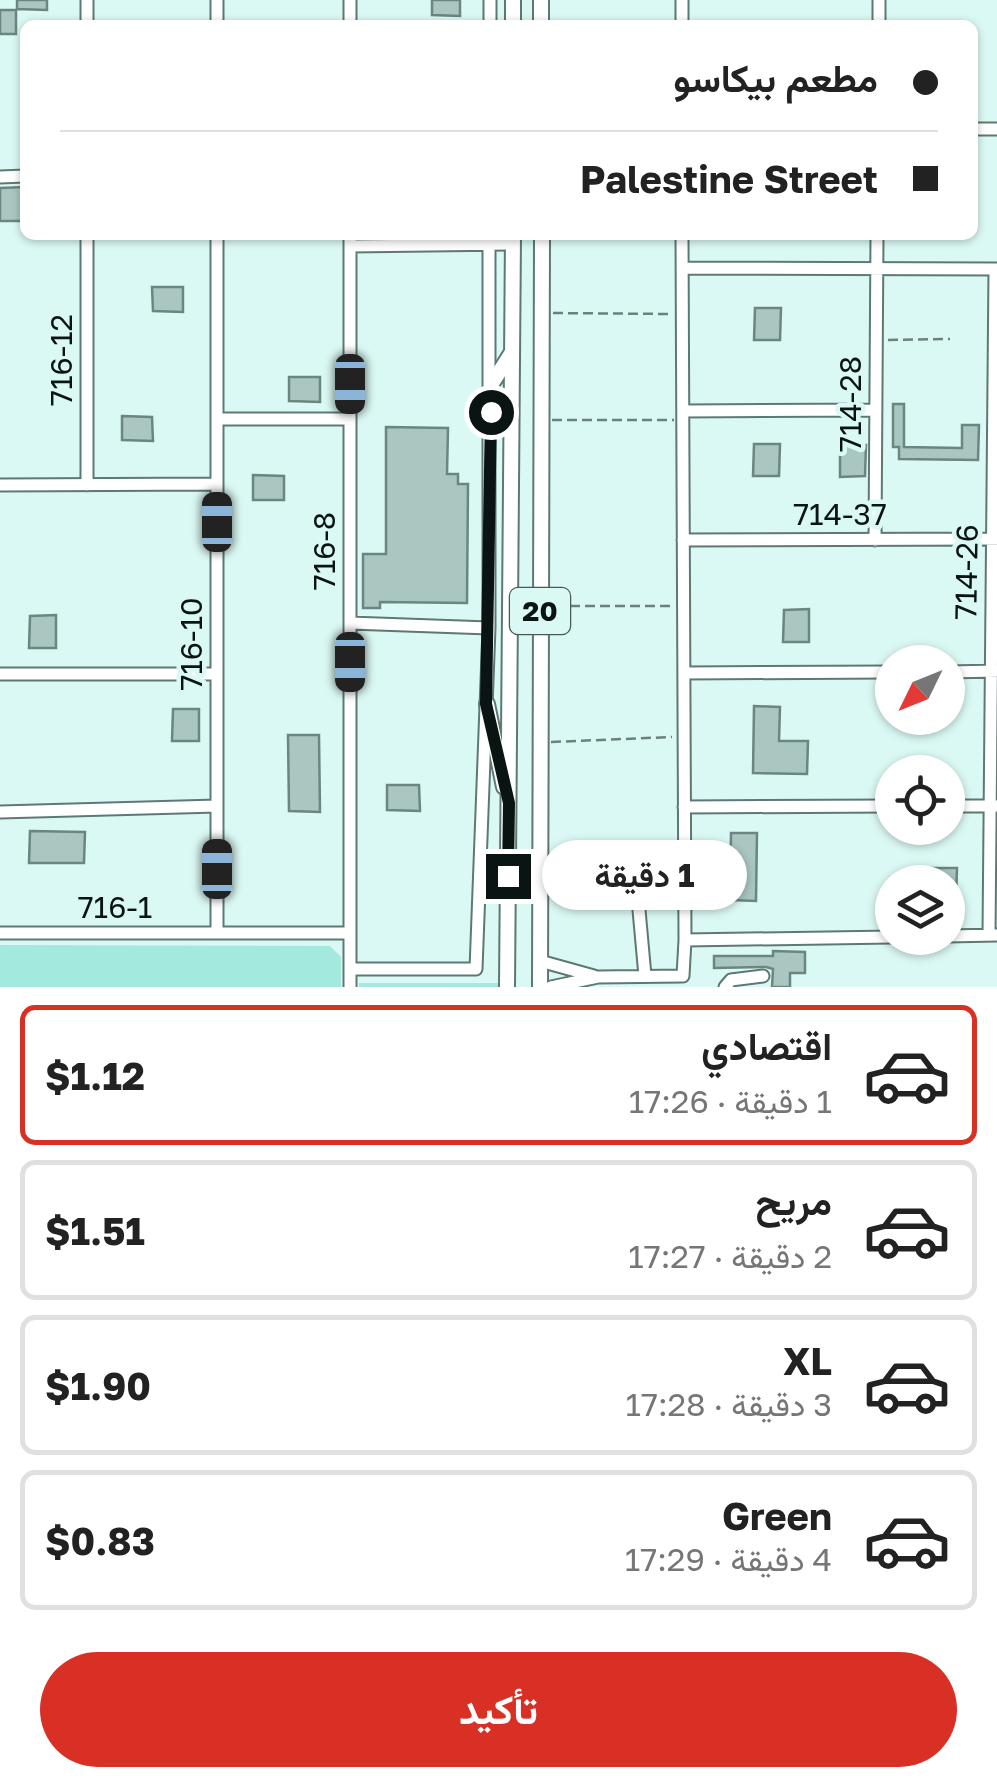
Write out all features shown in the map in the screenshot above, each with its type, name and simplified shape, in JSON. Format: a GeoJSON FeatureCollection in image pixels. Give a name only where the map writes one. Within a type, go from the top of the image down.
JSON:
{"type":"FeatureCollection","features":[{"type":"Feature","properties":{"kind":"main road","name":"20"},"geometry":{"type":"LineString","coordinates":[[506,987],[513,240]]}},
{"type":"Feature","properties":{"kind":"main road","name":"20"},"geometry":{"type":"LineString","coordinates":[[540,987],[542,240]]}},
{"type":"Feature","properties":{"kind":"main road"},"geometry":{"type":"LineString","coordinates":[[491,385],[512,351]]}},
{"type":"Feature","properties":{"kind":"main road"},"geometry":{"type":"LineString","coordinates":[[486,704],[509,803]]}},
{"type":"Feature","properties":{"kind":"street","name":"716-12"},"geometry":{"type":"LineString","coordinates":[[86,485],[87,240]]}},
{"type":"Feature","properties":{"kind":"street","name":"716-10"},"geometry":{"type":"LineString","coordinates":[[217,240],[218,932]]}},
{"type":"Feature","properties":{"kind":"street"},"geometry":{"type":"LineString","coordinates":[[350,240],[513,240]]}},
{"type":"Feature","properties":{"kind":"street","name":"716-8"},"geometry":{"type":"LineString","coordinates":[[350,240],[350,987]]}},
{"type":"Feature","properties":{"kind":"street"},"geometry":{"type":"LineString","coordinates":[[350,970],[476,969],[489,628],[489,240]]}},
{"type":"Feature","properties":{"kind":"street"},"geometry":{"type":"LineString","coordinates":[[550,987],[598,977],[645,976],[683,982],[682,240]]}},
{"type":"Feature","properties":{"kind":"street","name":"714-28"},"geometry":{"type":"LineString","coordinates":[[875,540],[877,240]]}},
{"type":"Feature","properties":{"kind":"street"},"geometry":{"type":"LineString","coordinates":[[682,268],[996,268]]}},
{"type":"Feature","properties":{"kind":"street","name":"714-26"},"geometry":{"type":"LineString","coordinates":[[993,935],[996,268]]}},
{"type":"Feature","properties":{"kind":"street"},"geometry":{"type":"LineString","coordinates":[[683,415],[876,410]]}},
{"type":"Feature","properties":{"kind":"street"},"geometry":{"type":"LineString","coordinates":[[217,419],[350,418]]}},
{"type":"Feature","properties":{"kind":"street"},"geometry":{"type":"LineString","coordinates":[[0,486],[217,484]]}},
{"type":"Feature","properties":{"kind":"street","name":"714-37"},"geometry":{"type":"LineString","coordinates":[[683,540],[995,539]]}},
{"type":"Feature","properties":{"kind":"street"},"geometry":{"type":"LineString","coordinates":[[350,624],[489,628]]}},
{"type":"Feature","properties":{"kind":"street"},"geometry":{"type":"LineString","coordinates":[[965,672],[994,671]]}},
{"type":"Feature","properties":{"kind":"street"},"geometry":{"type":"LineString","coordinates":[[684,673],[875,672]]}},
{"type":"Feature","properties":{"kind":"street"},"geometry":{"type":"LineString","coordinates":[[0,674],[217,674]]}},
{"type":"Feature","properties":{"kind":"street"},"geometry":{"type":"LineString","coordinates":[[0,812],[217,806]]}},
{"type":"Feature","properties":{"kind":"street"},"geometry":{"type":"LineString","coordinates":[[684,807],[875,806]]}},
{"type":"Feature","properties":{"kind":"street"},"geometry":{"type":"LineString","coordinates":[[965,806],[994,806]]}},
{"type":"Feature","properties":{"kind":"street"},"geometry":{"type":"LineString","coordinates":[[638,899],[645,976]]}},
{"type":"Feature","properties":{"kind":"street","name":"716-1"},"geometry":{"type":"LineString","coordinates":[[0,933],[350,933]]}},
{"type":"Feature","properties":{"kind":"street"},"geometry":{"type":"LineString","coordinates":[[965,936],[993,935]]}},
{"type":"Feature","properties":{"kind":"street"},"geometry":{"type":"LineString","coordinates":[[684,940],[875,937]]}},
{"type":"Feature","properties":{"kind":"street"},"geometry":{"type":"LineString","coordinates":[[540,961],[598,977]]}},
{"type":"Feature","properties":{"kind":"street"},"geometry":{"type":"LineString","coordinates":[[725,987],[731,980],[763,976]]}},
{"type":"Feature","properties":{"kind":"path"},"geometry":{"type":"LineString","coordinates":[[541,313],[683,314]]}},
{"type":"Feature","properties":{"kind":"path"},"geometry":{"type":"LineString","coordinates":[[876,340],[950,339]]}},
{"type":"Feature","properties":{"kind":"path"},"geometry":{"type":"LineString","coordinates":[[541,420],[683,415]]}},
{"type":"Feature","properties":{"kind":"path"},"geometry":{"type":"LineString","coordinates":[[540,606],[684,606]]}},
{"type":"Feature","properties":{"kind":"path"},"geometry":{"type":"LineString","coordinates":[[540,742],[684,737]]}},
{"type":"Feature","properties":{"kind":"green space"},"geometry":{"type":"Polygon","coordinates":[[[0,945],[330,946],[341,957],[341,987],[0,987],[0,945]]]}},
{"type":"Feature","properties":{"kind":"green space"},"geometry":{"type":"Polygon","coordinates":[[[359,983],[501,983],[499,987],[359,987],[359,983]]]}},
{"type":"Feature","properties":{"kind":"building"},"geometry":{"type":"Polygon","coordinates":[[[17,0],[47,0],[47,10],[17,9],[17,0]]]}},
{"type":"Feature","properties":{"kind":"building"},"geometry":{"type":"Polygon","coordinates":[[[432,0],[460,0],[460,16],[432,15],[432,0]]]}},
{"type":"Feature","properties":{"kind":"building"},"geometry":{"type":"Polygon","coordinates":[[[0,10],[16,10],[16,34],[0,34],[0,10]]]}},
{"type":"Feature","properties":{"kind":"building"},"geometry":{"type":"Polygon","coordinates":[[[20,187],[20,221],[0,221],[0,188],[20,187]]]}},
{"type":"Feature","properties":{"kind":"building"},"geometry":{"type":"Polygon","coordinates":[[[152,287],[183,287],[183,312],[153,311],[152,287]]]}},
{"type":"Feature","properties":{"kind":"building"},"geometry":{"type":"Polygon","coordinates":[[[755,308],[781,308],[780,340],[754,340],[755,308]]]}},
{"type":"Feature","properties":{"kind":"building"},"geometry":{"type":"Polygon","coordinates":[[[289,377],[320,377],[320,402],[289,401],[289,377]]]}},
{"type":"Feature","properties":{"kind":"building"},"geometry":{"type":"Polygon","coordinates":[[[893,404],[904,404],[904,447],[962,448],[962,425],[979,425],[978,460],[899,459],[899,447],[893,447],[893,404]]]}},
{"type":"Feature","properties":{"kind":"building"},"geometry":{"type":"Polygon","coordinates":[[[122,416],[152,417],[153,441],[122,440],[122,416]]]}},
{"type":"Feature","properties":{"kind":"building"},"geometry":{"type":"Polygon","coordinates":[[[386,427],[448,428],[447,474],[458,474],[458,484],[468,484],[467,603],[380,602],[380,608],[363,608],[363,554],[386,554],[386,427]]]}},
{"type":"Feature","properties":{"kind":"building"},"geometry":{"type":"Polygon","coordinates":[[[754,444],[780,444],[779,476],[753,476],[754,444]]]}},
{"type":"Feature","properties":{"kind":"building"},"geometry":{"type":"Polygon","coordinates":[[[840,444],[866,445],[865,476],[840,477],[840,444]]]}},
{"type":"Feature","properties":{"kind":"building"},"geometry":{"type":"Polygon","coordinates":[[[253,475],[284,476],[284,500],[253,500],[253,475]]]}},
{"type":"Feature","properties":{"kind":"building"},"geometry":{"type":"Polygon","coordinates":[[[809,609],[809,642],[783,642],[784,610],[809,609]]]}},
{"type":"Feature","properties":{"kind":"building"},"geometry":{"type":"Polygon","coordinates":[[[56,615],[56,648],[29,648],[30,616],[56,615]]]}},
{"type":"Feature","properties":{"kind":"building"},"geometry":{"type":"Polygon","coordinates":[[[754,706],[780,707],[779,741],[808,741],[807,774],[753,773],[754,706]]]}},
{"type":"Feature","properties":{"kind":"building"},"geometry":{"type":"Polygon","coordinates":[[[173,709],[199,709],[199,741],[172,741],[173,709]]]}},
{"type":"Feature","properties":{"kind":"building"},"geometry":{"type":"Polygon","coordinates":[[[288,735],[319,735],[320,812],[289,811],[288,735]]]}},
{"type":"Feature","properties":{"kind":"building"},"geometry":{"type":"Polygon","coordinates":[[[387,785],[419,785],[420,811],[387,810],[387,785]]]}},
{"type":"Feature","properties":{"kind":"building"},"geometry":{"type":"Polygon","coordinates":[[[30,831],[85,832],[84,863],[29,863],[30,831]]]}},
{"type":"Feature","properties":{"kind":"building"},"geometry":{"type":"Polygon","coordinates":[[[731,833],[757,833],[756,901],[730,900],[731,833]]]}},
{"type":"Feature","properties":{"kind":"building"},"geometry":{"type":"Polygon","coordinates":[[[773,951],[805,952],[805,973],[790,973],[790,987],[772,987],[773,969],[766,967],[714,968],[714,956],[773,956],[773,951]]]}},
{"type":"Feature","properties":{"kind":"route"},"geometry":{"type":"LineString","coordinates":[[491,412],[486,704],[509,803],[508,876]]}}]}
